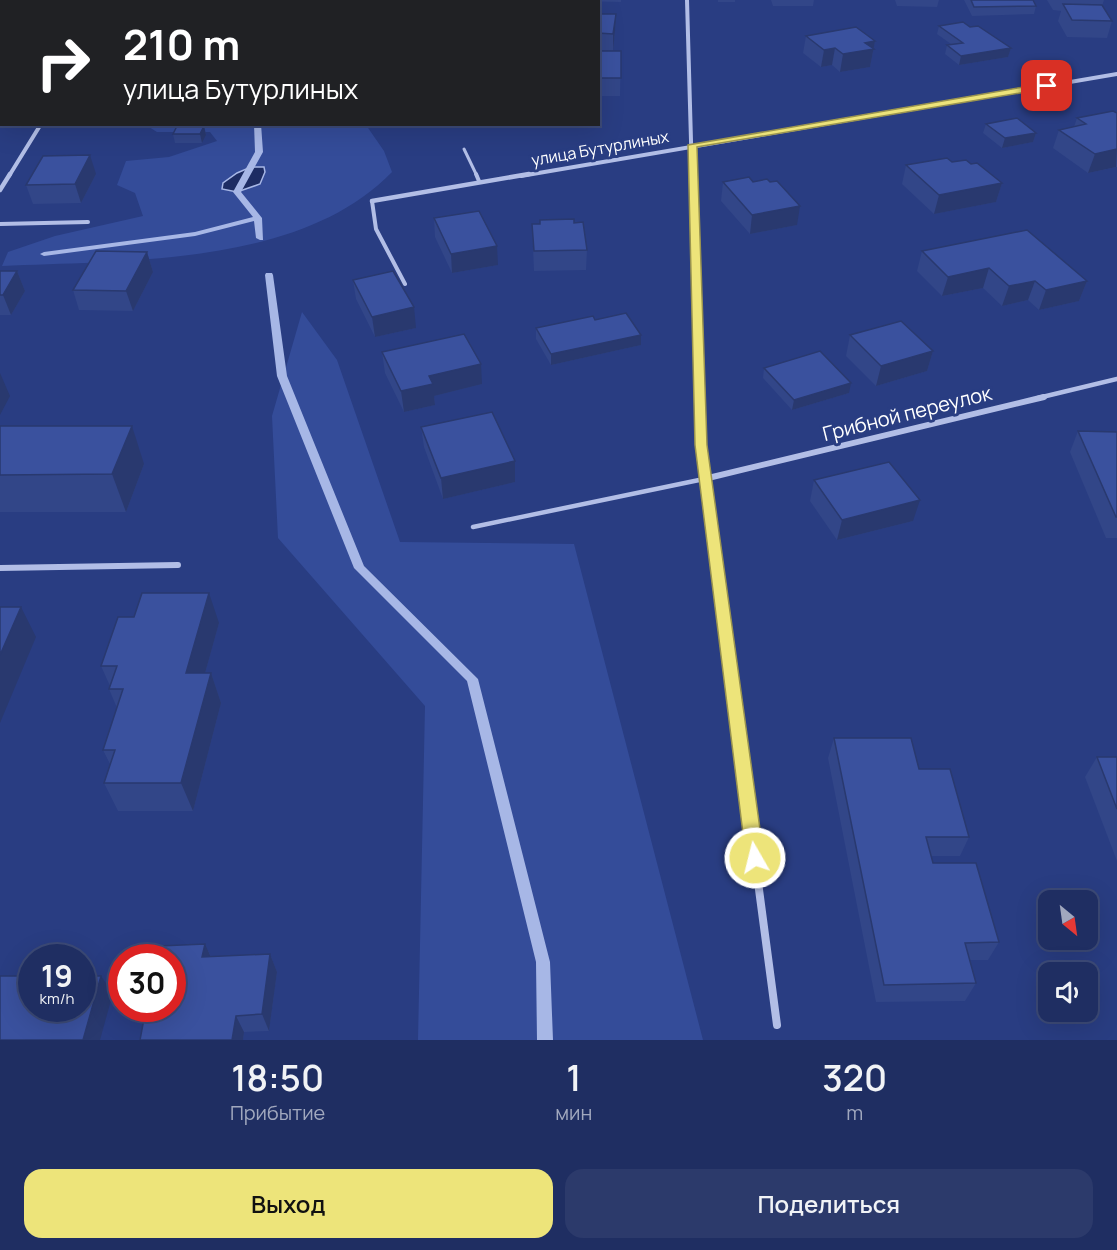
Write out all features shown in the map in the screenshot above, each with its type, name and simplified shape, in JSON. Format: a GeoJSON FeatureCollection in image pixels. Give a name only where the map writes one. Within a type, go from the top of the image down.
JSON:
{"type":"FeatureCollection","features":[{"type":"Feature","properties":{"kind":"street"},"geometry":{"type":"LineString","coordinates":[[687,0],[700,428],[704,479],[777,1024]]}},
{"type":"Feature","properties":{"kind":"street","name":"улица Бутурлиных"},"geometry":{"type":"LineString","coordinates":[[372,201],[1117,74]]}},
{"type":"Feature","properties":{"kind":"street"},"geometry":{"type":"LineString","coordinates":[[0,190],[40,126]]}},
{"type":"Feature","properties":{"kind":"street","name":"Грибной переулок"},"geometry":{"type":"LineString","coordinates":[[704,479],[1117,379]]}},
{"type":"Feature","properties":{"kind":"street"},"geometry":{"type":"LineString","coordinates":[[0,568],[178,565]]}},
{"type":"Feature","properties":{"kind":"lane"},"geometry":{"type":"LineString","coordinates":[[464,149],[479,181]]}},
{"type":"Feature","properties":{"kind":"lane"},"geometry":{"type":"LineString","coordinates":[[372,201],[376,229],[405,284]]}},
{"type":"Feature","properties":{"kind":"lane"},"geometry":{"type":"LineString","coordinates":[[0,224],[88,222]]}},
{"type":"Feature","properties":{"kind":"lane"},"geometry":{"type":"LineString","coordinates":[[473,527],[704,479]]}},
{"type":"Feature","properties":{"kind":"shaded area"},"geometry":{"type":"Polygon","coordinates":[[[367,126],[384,151],[392,172],[354,203],[310,226],[261,242],[155,259],[2,266],[8,252],[55,236],[143,216],[135,193],[117,185],[126,161],[169,157],[217,141],[210,132],[157,132],[149,127],[367,126]]]}},
{"type":"Feature","properties":{"kind":"shaded area"},"geometry":{"type":"Polygon","coordinates":[[[251,167],[264,167],[265,172],[260,184],[237,192],[222,189],[223,183],[251,167]]]}},
{"type":"Feature","properties":{"kind":"shaded area"},"geometry":{"type":"Polygon","coordinates":[[[302,312],[337,360],[400,542],[574,544],[703,1040],[418,1040],[425,706],[278,538],[272,416],[302,312]]]}},
{"type":"Feature","properties":{"kind":"building"},"geometry":{"type":"Polygon","coordinates":[[[971,0],[1033,0],[1036,6],[974,7],[971,0]]]}},
{"type":"Feature","properties":{"kind":"building"},"geometry":{"type":"Polygon","coordinates":[[[1063,4],[1102,5],[1112,21],[1072,20],[1063,4]]]}},
{"type":"Feature","properties":{"kind":"building"},"geometry":{"type":"Polygon","coordinates":[[[600,14],[616,14],[613,34],[600,33],[600,14]]]}},
{"type":"Feature","properties":{"kind":"building"},"geometry":{"type":"Polygon","coordinates":[[[963,22],[970,27],[978,26],[1011,48],[961,56],[947,45],[963,43],[939,26],[963,22]]]}},
{"type":"Feature","properties":{"kind":"building"},"geometry":{"type":"Polygon","coordinates":[[[856,27],[875,41],[865,43],[874,49],[843,54],[835,48],[824,50],[806,36],[856,27]]]}},
{"type":"Feature","properties":{"kind":"building"},"geometry":{"type":"Polygon","coordinates":[[[600,51],[621,51],[621,78],[600,78],[600,51]]]}},
{"type":"Feature","properties":{"kind":"building"},"geometry":{"type":"Polygon","coordinates":[[[1113,111],[1117,113],[1117,149],[1095,154],[1059,130],[1086,124],[1077,118],[1113,111]]]}},
{"type":"Feature","properties":{"kind":"building"},"geometry":{"type":"Polygon","coordinates":[[[1017,118],[1036,133],[1005,138],[986,124],[1017,118]]]}},
{"type":"Feature","properties":{"kind":"building"},"geometry":{"type":"Polygon","coordinates":[[[177,126],[204,126],[200,134],[173,134],[177,126]]]}},
{"type":"Feature","properties":{"kind":"building"},"geometry":{"type":"Polygon","coordinates":[[[90,155],[75,184],[26,185],[43,156],[90,155]]]}},
{"type":"Feature","properties":{"kind":"building"},"geometry":{"type":"Polygon","coordinates":[[[947,158],[952,162],[966,160],[971,164],[977,163],[1002,183],[939,195],[906,165],[947,158]]]}},
{"type":"Feature","properties":{"kind":"building"},"geometry":{"type":"Polygon","coordinates":[[[749,177],[753,182],[767,179],[770,182],[777,181],[800,206],[752,215],[723,182],[749,177]]]}},
{"type":"Feature","properties":{"kind":"building"},"geometry":{"type":"Polygon","coordinates":[[[479,211],[497,246],[451,254],[434,218],[479,211]]]}},
{"type":"Feature","properties":{"kind":"building"},"geometry":{"type":"Polygon","coordinates":[[[574,219],[574,223],[583,222],[587,250],[534,251],[532,224],[540,224],[540,220],[574,219]]]}},
{"type":"Feature","properties":{"kind":"building"},"geometry":{"type":"Polygon","coordinates":[[[1027,230],[1087,281],[1046,290],[1035,281],[1009,286],[989,268],[948,277],[922,251],[1027,230]]]}},
{"type":"Feature","properties":{"kind":"building"},"geometry":{"type":"Polygon","coordinates":[[[96,251],[147,252],[126,291],[73,290],[96,251]]]}},
{"type":"Feature","properties":{"kind":"building"},"geometry":{"type":"Polygon","coordinates":[[[0,271],[17,271],[3,295],[0,295],[0,271]]]}},
{"type":"Feature","properties":{"kind":"building"},"geometry":{"type":"Polygon","coordinates":[[[393,271],[414,307],[372,317],[353,280],[393,271]]]}},
{"type":"Feature","properties":{"kind":"building"},"geometry":{"type":"Polygon","coordinates":[[[626,313],[641,335],[551,354],[536,328],[593,316],[595,320],[626,313]]]}},
{"type":"Feature","properties":{"kind":"building"},"geometry":{"type":"Polygon","coordinates":[[[901,321],[933,351],[881,366],[850,335],[901,321]]]}},
{"type":"Feature","properties":{"kind":"building"},"geometry":{"type":"Polygon","coordinates":[[[464,334],[481,364],[429,376],[433,384],[401,391],[382,352],[464,334]]]}},
{"type":"Feature","properties":{"kind":"building"},"geometry":{"type":"Polygon","coordinates":[[[820,351],[851,383],[794,400],[764,368],[820,351]]]}},
{"type":"Feature","properties":{"kind":"building"},"geometry":{"type":"Polygon","coordinates":[[[492,412],[515,461],[441,478],[421,427],[492,412]]]}},
{"type":"Feature","properties":{"kind":"building"},"geometry":{"type":"Polygon","coordinates":[[[0,426],[132,426],[112,474],[0,475],[0,426]]]}},
{"type":"Feature","properties":{"kind":"building"},"geometry":{"type":"Polygon","coordinates":[[[1078,431],[1117,432],[1117,517],[1116,517],[1078,431]]]}},
{"type":"Feature","properties":{"kind":"building"},"geometry":{"type":"Polygon","coordinates":[[[889,462],[920,500],[842,520],[814,480],[889,462]]]}},
{"type":"Feature","properties":{"kind":"building"},"geometry":{"type":"Polygon","coordinates":[[[142,593],[209,593],[186,673],[211,673],[181,783],[104,783],[115,750],[103,750],[123,689],[109,689],[117,666],[101,666],[118,617],[134,617],[142,593]]]}},
{"type":"Feature","properties":{"kind":"building"},"geometry":{"type":"Polygon","coordinates":[[[0,607],[21,607],[0,655],[0,607]]]}},
{"type":"Feature","properties":{"kind":"building"},"geometry":{"type":"Polygon","coordinates":[[[834,738],[911,738],[919,769],[950,769],[969,837],[926,837],[933,863],[976,863],[999,942],[965,943],[976,983],[884,985],[834,738]]]}},
{"type":"Feature","properties":{"kind":"building"},"geometry":{"type":"Polygon","coordinates":[[[1097,757],[1117,757],[1117,809],[1097,757]]]}},
{"type":"Feature","properties":{"kind":"building"},"geometry":{"type":"Polygon","coordinates":[[[205,944],[202,957],[270,954],[262,1014],[236,1016],[232,1040],[140,1040],[143,1022],[186,1022],[186,945],[205,944]]]}},
{"type":"Feature","properties":{"kind":"building"},"geometry":{"type":"Polygon","coordinates":[[[0,976],[18,976],[18,1022],[88,1022],[83,1040],[0,1040],[0,976]]]}},
{"type":"Feature","properties":{"kind":"building"},"geometry":{"type":"Polygon","coordinates":[[[96,976],[101,976],[96,994],[96,976]]]}},
{"type":"Feature","properties":{"kind":"waterway"},"geometry":{"type":"LineString","coordinates":[[257,126],[259,152],[237,192],[258,218]]}},
{"type":"Feature","properties":{"kind":"waterway"},"geometry":{"type":"LineString","coordinates":[[44,254],[195,234],[258,218]]}},
{"type":"Feature","properties":{"kind":"waterway"},"geometry":{"type":"LineString","coordinates":[[258,218],[260,238]]}},
{"type":"Feature","properties":{"kind":"waterway"},"geometry":{"type":"LineString","coordinates":[[269,275],[282,376],[359,568],[472,679],[543,962],[545,1040]]}},
{"type":"Feature","properties":{"kind":"route"},"geometry":{"type":"LineString","coordinates":[[755,858],[701,445],[693,145],[1047,86]]}}]}
